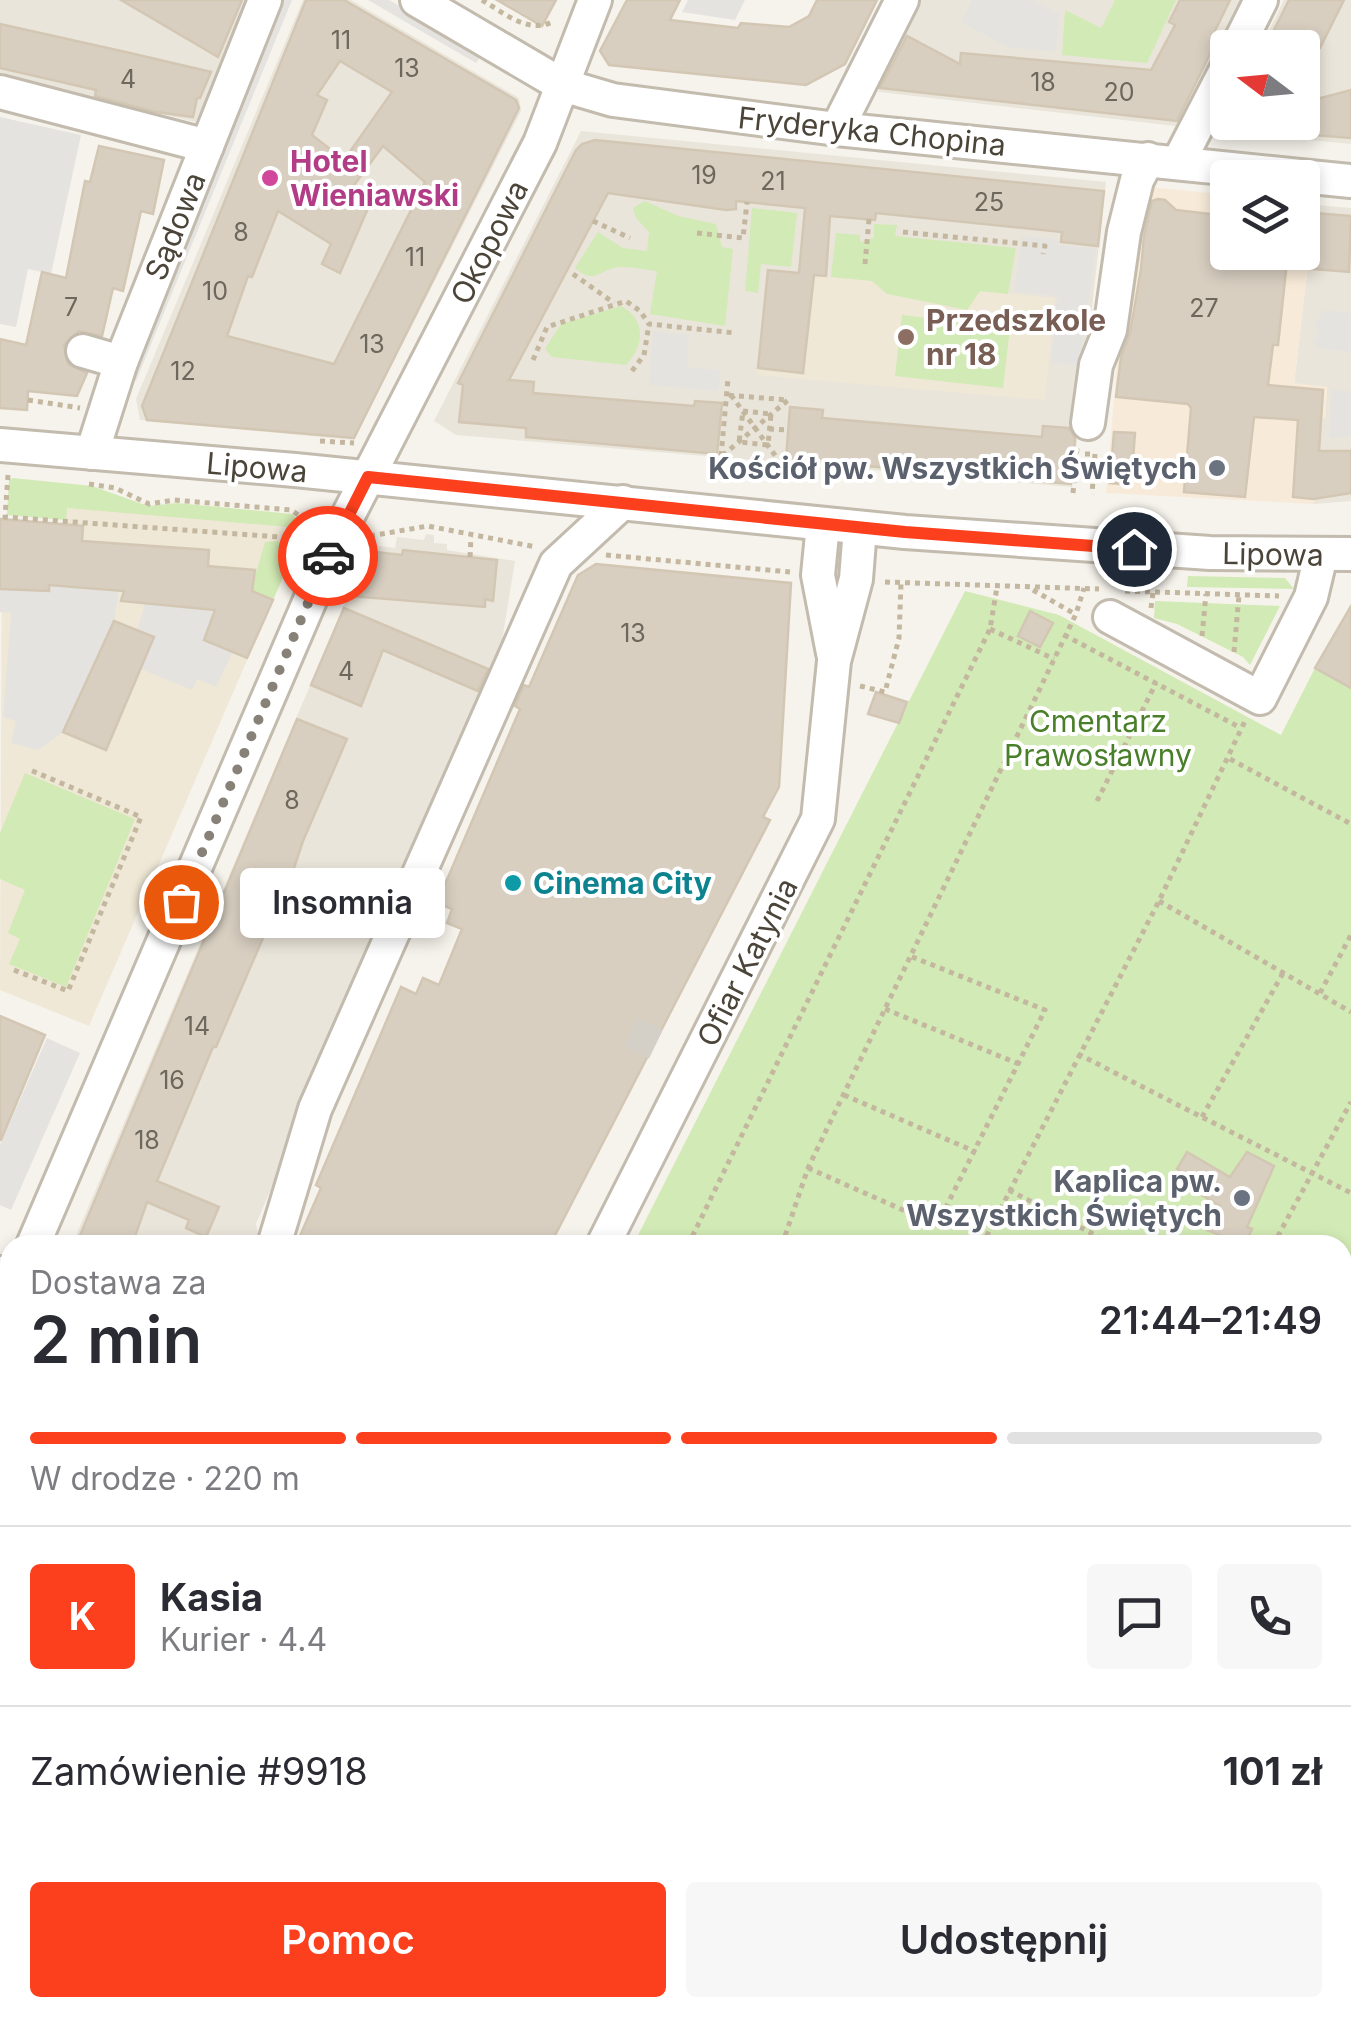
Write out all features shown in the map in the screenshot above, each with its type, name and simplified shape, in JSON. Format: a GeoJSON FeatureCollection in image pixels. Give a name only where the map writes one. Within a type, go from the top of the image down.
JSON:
{"type":"FeatureCollection","features":[{"type":"Feature","properties":{"kind":"street","name":"Sądowa"},"geometry":{"type":"LineString","coordinates":[[87,468],[121,362],[265,0]]}},
{"type":"Feature","properties":{"kind":"street","name":"Fryderyka Chopina"},"geometry":{"type":"LineString","coordinates":[[416,0],[562,85],[662,109],[1351,181]]}},
{"type":"Feature","properties":{"kind":"street","name":"Okopowa"},"geometry":{"type":"LineString","coordinates":[[38,1235],[338,535],[540,143],[595,0]]}},
{"type":"Feature","properties":{"kind":"street"},"geometry":{"type":"LineString","coordinates":[[837,128],[902,0]]}},
{"type":"Feature","properties":{"kind":"street"},"geometry":{"type":"LineString","coordinates":[[1246,30],[1262,0]]}},
{"type":"Feature","properties":{"kind":"street"},"geometry":{"type":"LineString","coordinates":[[0,92],[207,146]]}},
{"type":"Feature","properties":{"kind":"street"},"geometry":{"type":"LineString","coordinates":[[1081,438],[1096,365],[1110,330],[1124,232],[1138,180],[1163,161],[1210,92]]}},
{"type":"Feature","properties":{"kind":"street"},"geometry":{"type":"LineString","coordinates":[[83,350],[121,362]]}},
{"type":"Feature","properties":{"kind":"street","name":"Lipowa"},"geometry":{"type":"LineString","coordinates":[[3,465],[368,477],[860,528],[1102,547],[1336,555]]}},
{"type":"Feature","properties":{"kind":"street"},"geometry":{"type":"LineString","coordinates":[[277,1235],[316,1109],[556,564],[623,502]]}},
{"type":"Feature","properties":{"kind":"street","name":"Ofiar Katynia"},"geometry":{"type":"LineString","coordinates":[[822,524],[818,575],[834,662]]}},
{"type":"Feature","properties":{"kind":"street","name":"Ofiar Katynia"},"geometry":{"type":"LineString","coordinates":[[608,1235],[818,819],[834,662],[856,579],[860,528]]}},
{"type":"Feature","properties":{"kind":"street"},"geometry":{"type":"LineString","coordinates":[[1110,617],[1260,698],[1336,555]]}},
{"type":"Feature","properties":{"kind":"path"},"geometry":{"type":"LineString","coordinates":[[482,0],[521,23],[543,27],[563,17]]}},
{"type":"Feature","properties":{"kind":"path"},"geometry":{"type":"LineString","coordinates":[[697,232],[743,238],[746,202]]}},
{"type":"Feature","properties":{"kind":"path"},"geometry":{"type":"LineString","coordinates":[[866,264],[869,219]]}},
{"type":"Feature","properties":{"kind":"path"},"geometry":{"type":"LineString","coordinates":[[593,220],[630,238]]}},
{"type":"Feature","properties":{"kind":"path"},"geometry":{"type":"LineString","coordinates":[[902,232],[1045,246],[1043,254]]}},
{"type":"Feature","properties":{"kind":"path"},"geometry":{"type":"LineString","coordinates":[[573,274],[614,304]]}},
{"type":"Feature","properties":{"kind":"path"},"geometry":{"type":"LineString","coordinates":[[533,360],[547,328],[626,301],[640,311],[648,324],[644,355],[632,371]]}},
{"type":"Feature","properties":{"kind":"path"},"geometry":{"type":"LineString","coordinates":[[648,324],[735,333]]}},
{"type":"Feature","properties":{"kind":"path"},"geometry":{"type":"LineString","coordinates":[[728,379],[718,460],[788,400],[729,395]]}},
{"type":"Feature","properties":{"kind":"path"},"geometry":{"type":"LineString","coordinates":[[729,395],[785,468]]}},
{"type":"Feature","properties":{"kind":"path"},"geometry":{"type":"LineString","coordinates":[[28,400],[83,408]]}},
{"type":"Feature","properties":{"kind":"path"},"geometry":{"type":"LineString","coordinates":[[742,411],[771,414]]}},
{"type":"Feature","properties":{"kind":"path"},"geometry":{"type":"LineString","coordinates":[[739,442],[742,411]]}},
{"type":"Feature","properties":{"kind":"path"},"geometry":{"type":"LineString","coordinates":[[768,445],[771,414]]}},
{"type":"Feature","properties":{"kind":"path"},"geometry":{"type":"LineString","coordinates":[[723,425],[741,427]]}},
{"type":"Feature","properties":{"kind":"path"},"geometry":{"type":"LineString","coordinates":[[770,428],[788,430]]}},
{"type":"Feature","properties":{"kind":"path"},"geometry":{"type":"LineString","coordinates":[[318,441],[356,443],[362,434]]}},
{"type":"Feature","properties":{"kind":"path"},"geometry":{"type":"LineString","coordinates":[[1073,493],[1081,438]]}},
{"type":"Feature","properties":{"kind":"path"},"geometry":{"type":"LineString","coordinates":[[1081,438],[1095,454],[1092,494]]}},
{"type":"Feature","properties":{"kind":"path"},"geometry":{"type":"LineString","coordinates":[[739,442],[768,445]]}},
{"type":"Feature","properties":{"kind":"path"},"geometry":{"type":"LineString","coordinates":[[3,465],[5,517],[308,536],[302,518],[291,510],[174,500],[148,504],[87,468]]}},
{"type":"Feature","properties":{"kind":"path"},"geometry":{"type":"LineString","coordinates":[[3,465],[22,476]]}},
{"type":"Feature","properties":{"kind":"path"},"geometry":{"type":"LineString","coordinates":[[470,557],[471,537]]}},
{"type":"Feature","properties":{"kind":"path"},"geometry":{"type":"LineString","coordinates":[[639,568],[640,558]]}},
{"type":"Feature","properties":{"kind":"path"},"geometry":{"type":"LineString","coordinates":[[860,686],[885,692],[899,638],[901,584]]}},
{"type":"Feature","properties":{"kind":"path"},"geometry":{"type":"LineString","coordinates":[[693,1235],[990,629],[998,587]]}},
{"type":"Feature","properties":{"kind":"path"},"geometry":{"type":"LineString","coordinates":[[785,1235],[808,1168],[1054,659],[1084,588]]}},
{"type":"Feature","properties":{"kind":"path"},"geometry":{"type":"LineString","coordinates":[[1150,620],[1153,593]]}},
{"type":"Feature","properties":{"kind":"path"},"geometry":{"type":"LineString","coordinates":[[1189,633],[1202,640],[1206,594]]}},
{"type":"Feature","properties":{"kind":"path"},"geometry":{"type":"LineString","coordinates":[[1218,648],[1237,657],[1239,595]]}},
{"type":"Feature","properties":{"kind":"path"},"geometry":{"type":"LineString","coordinates":[[990,629],[1054,659]]}},
{"type":"Feature","properties":{"kind":"path"},"geometry":{"type":"LineString","coordinates":[[1064,636],[1240,728]]}},
{"type":"Feature","properties":{"kind":"path"},"geometry":{"type":"LineString","coordinates":[[1097,801],[1162,671]]}},
{"type":"Feature","properties":{"kind":"path"},"geometry":{"type":"LineString","coordinates":[[987,1235],[1230,759],[1240,728],[1260,698]]}},
{"type":"Feature","properties":{"kind":"path"},"geometry":{"type":"LineString","coordinates":[[1230,759],[1351,824]]}},
{"type":"Feature","properties":{"kind":"path"},"geometry":{"type":"LineString","coordinates":[[14,970],[68,992],[141,817],[28,769]]}},
{"type":"Feature","properties":{"kind":"path"},"geometry":{"type":"LineString","coordinates":[[1159,901],[1351,1012]]}},
{"type":"Feature","properties":{"kind":"path"},"geometry":{"type":"LineString","coordinates":[[1320,993],[1351,936]]}},
{"type":"Feature","properties":{"kind":"path"},"geometry":{"type":"LineString","coordinates":[[808,1168],[937,1225],[1045,1010],[910,956]]}},
{"type":"Feature","properties":{"kind":"path"},"geometry":{"type":"LineString","coordinates":[[1202,1117],[1284,973]]}},
{"type":"Feature","properties":{"kind":"path"},"geometry":{"type":"LineString","coordinates":[[884,1009],[1019,1064]]}},
{"type":"Feature","properties":{"kind":"path"},"geometry":{"type":"LineString","coordinates":[[1078,1054],[1351,1192]]}},
{"type":"Feature","properties":{"kind":"path"},"geometry":{"type":"LineString","coordinates":[[844,1095],[976,1152]]}},
{"type":"Feature","properties":{"kind":"path"},"geometry":{"type":"LineString","coordinates":[[1278,1235],[1351,1102]]}},
{"type":"Feature","properties":{"kind":"path"},"geometry":{"type":"LineString","coordinates":[[1010,1190],[1095,1235]]}},
{"type":"Feature","properties":{"kind":"shaded area"},"geometry":{"type":"Polygon","coordinates":[[[0,0],[249,0],[196,122],[0,77],[0,0]]]}},
{"type":"Feature","properties":{"kind":"shaded area"},"geometry":{"type":"Polygon","coordinates":[[[282,0],[292,0],[136,381],[127,378],[282,0]]]}},
{"type":"Feature","properties":{"kind":"shaded area"},"geometry":{"type":"Polygon","coordinates":[[[303,0],[351,0],[519,98],[521,111],[354,440],[140,420],[136,399],[303,0]]]}},
{"type":"Feature","properties":{"kind":"shaded area"},"geometry":{"type":"Polygon","coordinates":[[[368,0],[389,0],[482,54],[476,63],[368,0]]]}},
{"type":"Feature","properties":{"kind":"shaded area"},"geometry":{"type":"Polygon","coordinates":[[[688,0],[745,0],[735,20],[682,12],[688,0]]]}},
{"type":"Feature","properties":{"kind":"shaded area"},"geometry":{"type":"Polygon","coordinates":[[[920,0],[1240,0],[1225,30],[1210,30],[1210,59],[1176,126],[879,92],[880,78],[920,0]]]}},
{"type":"Feature","properties":{"kind":"shaded area"},"geometry":{"type":"Polygon","coordinates":[[[972,0],[1033,0],[1059,13],[1056,52],[1008,47],[961,22],[972,0]]]}},
{"type":"Feature","properties":{"kind":"shaded area"},"geometry":{"type":"Polygon","coordinates":[[[1284,0],[1351,0],[1351,144],[1311,140],[1320,140],[1320,30],[1269,30],[1284,0]]]}},
{"type":"Feature","properties":{"kind":"shaded area"},"geometry":{"type":"Polygon","coordinates":[[[0,117],[81,135],[51,274],[28,269],[16,327],[0,324],[0,117]]]}},
{"type":"Feature","properties":{"kind":"shaded area"},"geometry":{"type":"Polygon","coordinates":[[[581,131],[1106,182],[1072,487],[456,435],[434,421],[581,131]]]}},
{"type":"Feature","properties":{"kind":"shaded area"},"geometry":{"type":"Polygon","coordinates":[[[1149,187],[1210,193],[1210,270],[1307,270],[1294,383],[1327,387],[1325,418],[1320,418],[1314,504],[1106,493],[1126,262],[1149,187]]]}},
{"type":"Feature","properties":{"kind":"shaded area"},"geometry":{"type":"Polygon","coordinates":[[[1320,205],[1351,208],[1351,501],[1314,504],[1320,417],[1325,418],[1327,388],[1294,384],[1307,270],[1320,270],[1320,205]]]}},
{"type":"Feature","properties":{"kind":"shaded area"},"geometry":{"type":"Polygon","coordinates":[[[1022,236],[1057,239],[1058,245],[1096,248],[1079,365],[1051,363],[1057,296],[1014,292],[1022,236]]]}},
{"type":"Feature","properties":{"kind":"shaded area","name":"Przedszkole nr 18"},"geometry":{"type":"Polygon","coordinates":[[[768,270],[1055,298],[1045,400],[757,375],[768,270]]]}},
{"type":"Feature","properties":{"kind":"shaded area"},"geometry":{"type":"Polygon","coordinates":[[[1323,310],[1351,313],[1351,352],[1323,349],[1312,342],[1320,332],[1315,327],[1323,310]]]}},
{"type":"Feature","properties":{"kind":"shaded area"},"geometry":{"type":"Polygon","coordinates":[[[653,331],[689,335],[687,367],[721,370],[718,391],[649,385],[653,331]]]}},
{"type":"Feature","properties":{"kind":"shaded area"},"geometry":{"type":"Polygon","coordinates":[[[1332,390],[1351,391],[1351,436],[1329,438],[1332,390]]]}},
{"type":"Feature","properties":{"kind":"shaded area"},"geometry":{"type":"Polygon","coordinates":[[[65,504],[288,523],[296,547],[89,1026],[0,990],[2,519],[63,524],[65,504]]]}},
{"type":"Feature","properties":{"kind":"shaded area"},"geometry":{"type":"Polygon","coordinates":[[[426,534],[434,535],[434,543],[447,544],[447,550],[515,561],[500,653],[256,1224],[259,1235],[76,1235],[366,554],[378,552],[379,546],[395,548],[397,537],[424,540],[426,534]]]}},
{"type":"Feature","properties":{"kind":"shaded area"},"geometry":{"type":"Polygon","coordinates":[[[0,581],[33,591],[48,591],[49,585],[119,591],[114,621],[63,732],[38,750],[11,743],[16,721],[3,717],[11,613],[0,612],[0,581]]]}},
{"type":"Feature","properties":{"kind":"shaded area"},"geometry":{"type":"Polygon","coordinates":[[[145,604],[213,610],[204,640],[233,652],[216,687],[197,679],[192,690],[141,669],[153,638],[137,631],[145,604]]]}},
{"type":"Feature","properties":{"kind":"shaded area"},"geometry":{"type":"Polygon","coordinates":[[[47,1038],[80,1053],[11,1210],[0,1205],[0,1145],[47,1038]]]}},
{"type":"Feature","properties":{"kind":"green space"},"geometry":{"type":"Polygon","coordinates":[[[1115,0],[1176,0],[1147,63],[1062,55],[1065,10],[1101,28],[1115,0]]]}},
{"type":"Feature","properties":{"kind":"green space"},"geometry":{"type":"Polygon","coordinates":[[[645,201],[678,216],[716,224],[722,247],[733,249],[725,326],[650,314],[657,271],[618,267],[590,276],[575,268],[598,232],[623,248],[647,251],[649,232],[636,218],[633,208],[645,201]]]}},
{"type":"Feature","properties":{"kind":"green space"},"geometry":{"type":"Polygon","coordinates":[[[752,208],[797,213],[791,267],[761,264],[758,293],[745,291],[752,208]]]}},
{"type":"Feature","properties":{"kind":"green space"},"geometry":{"type":"Polygon","coordinates":[[[874,224],[897,225],[895,236],[1016,248],[1008,294],[980,291],[967,310],[887,294],[872,281],[831,277],[836,233],[860,235],[860,242],[874,238],[874,224]]]}},
{"type":"Feature","properties":{"kind":"green space"},"geometry":{"type":"Polygon","coordinates":[[[621,306],[635,318],[640,334],[626,365],[552,357],[545,349],[561,324],[621,306]]]}},
{"type":"Feature","properties":{"kind":"green space"},"geometry":{"type":"Polygon","coordinates":[[[902,315],[1010,328],[1003,388],[895,376],[902,315]]]}},
{"type":"Feature","properties":{"kind":"green space"},"geometry":{"type":"Polygon","coordinates":[[[9,480],[92,486],[148,506],[177,503],[292,514],[300,522],[289,527],[67,508],[66,520],[7,515],[9,480]]]}},
{"type":"Feature","properties":{"kind":"green space"},"geometry":{"type":"Polygon","coordinates":[[[265,542],[296,547],[273,600],[251,590],[265,542]]]}},
{"type":"Feature","properties":{"kind":"green space"},"geometry":{"type":"Polygon","coordinates":[[[1188,576],[1285,578],[1294,589],[1187,587],[1188,576]]]}},
{"type":"Feature","properties":{"kind":"green space","name":"Cmentarz Prawosławny"},"geometry":{"type":"Polygon","coordinates":[[[965,591],[1059,615],[1281,735],[1315,668],[1351,688],[1351,1235],[638,1235],[965,591]]]}},
{"type":"Feature","properties":{"kind":"green space"},"geometry":{"type":"Polygon","coordinates":[[[1155,601],[1280,606],[1250,665],[1243,657],[1177,624],[1154,618],[1155,601]]]}},
{"type":"Feature","properties":{"kind":"green space"},"geometry":{"type":"Polygon","coordinates":[[[25,773],[135,819],[66,987],[9,964],[20,939],[8,933],[25,890],[0,879],[0,833],[25,773]]]}},
{"type":"Feature","properties":{"kind":"building"},"geometry":{"type":"Polygon","coordinates":[[[121,0],[242,0],[218,57],[121,0]]]}},
{"type":"Feature","properties":{"kind":"building"},"geometry":{"type":"Polygon","coordinates":[[[306,0],[344,0],[516,100],[519,108],[354,438],[147,420],[142,406],[306,0]],[[340,61],[317,95],[327,100],[312,135],[344,160],[392,92],[340,61]],[[383,146],[346,196],[369,206],[340,273],[322,264],[331,244],[278,211],[252,277],[248,276],[227,336],[334,364],[425,182],[383,146]]]}},
{"type":"Feature","properties":{"kind":"building"},"geometry":{"type":"Polygon","coordinates":[[[497,0],[556,0],[542,26],[497,0]]]}},
{"type":"Feature","properties":{"kind":"building"},"geometry":{"type":"Polygon","coordinates":[[[627,0],[680,0],[670,20],[738,28],[741,23],[789,27],[809,16],[817,0],[877,0],[845,64],[806,85],[609,65],[600,51],[627,0]]]}},
{"type":"Feature","properties":{"kind":"building"},"geometry":{"type":"Polygon","coordinates":[[[1180,0],[1230,0],[1215,30],[1210,30],[1210,54],[1177,121],[880,88],[907,36],[960,64],[961,53],[1151,70],[1175,25],[1169,22],[1180,0]]]}},
{"type":"Feature","properties":{"kind":"building"},"geometry":{"type":"Polygon","coordinates":[[[1289,0],[1344,0],[1320,48],[1320,30],[1274,30],[1289,0]]]}},
{"type":"Feature","properties":{"kind":"building"},"geometry":{"type":"Polygon","coordinates":[[[0,24],[211,72],[197,98],[193,117],[156,112],[95,96],[96,90],[0,68],[0,24]]]}},
{"type":"Feature","properties":{"kind":"building"},"geometry":{"type":"Polygon","coordinates":[[[1351,90],[1351,138],[1320,135],[1320,98],[1351,90]]]}},
{"type":"Feature","properties":{"kind":"building"},"geometry":{"type":"Polygon","coordinates":[[[595,140],[1104,191],[1098,246],[1061,242],[1062,232],[876,213],[875,220],[830,216],[826,276],[814,275],[803,373],[758,368],[768,270],[799,273],[805,208],[736,201],[736,209],[726,210],[608,193],[509,380],[534,382],[533,393],[694,406],[695,401],[722,403],[717,454],[526,437],[526,428],[459,422],[463,385],[458,383],[576,150],[595,140]]]}},
{"type":"Feature","properties":{"kind":"building"},"geometry":{"type":"Polygon","coordinates":[[[99,146],[164,160],[153,214],[141,211],[123,291],[113,288],[102,336],[79,331],[64,345],[68,364],[87,373],[77,396],[28,391],[27,410],[0,408],[0,339],[26,345],[42,272],[66,278],[85,181],[90,182],[99,146]]]}},
{"type":"Feature","properties":{"kind":"building"},"geometry":{"type":"Polygon","coordinates":[[[1165,200],[1176,210],[1210,214],[1210,270],[1286,270],[1278,345],[1273,345],[1268,385],[1323,390],[1319,451],[1351,451],[1351,493],[1313,499],[1293,497],[1298,420],[1254,417],[1245,497],[1184,492],[1191,408],[1188,404],[1116,397],[1152,201],[1165,200]]]}},
{"type":"Feature","properties":{"kind":"building"},"geometry":{"type":"Polygon","coordinates":[[[1320,213],[1351,216],[1349,272],[1320,270],[1320,213]]]}},
{"type":"Feature","properties":{"kind":"building"},"geometry":{"type":"Polygon","coordinates":[[[790,407],[823,410],[822,418],[1042,437],[1043,426],[1069,428],[1075,438],[1071,484],[786,459],[790,407]]]}},
{"type":"Feature","properties":{"kind":"building"},"geometry":{"type":"Polygon","coordinates":[[[1114,432],[1135,433],[1131,485],[1110,483],[1114,432]]]}},
{"type":"Feature","properties":{"kind":"building"},"geometry":{"type":"Polygon","coordinates":[[[0,519],[83,526],[82,541],[209,550],[208,566],[255,570],[252,591],[273,600],[247,658],[204,640],[215,610],[121,601],[124,591],[49,585],[49,591],[0,589],[0,519]]]}},
{"type":"Feature","properties":{"kind":"building"},"geometry":{"type":"Polygon","coordinates":[[[403,550],[497,560],[493,601],[485,599],[485,607],[349,596],[367,551],[402,555],[403,550]]]}},
{"type":"Feature","properties":{"kind":"building"},"geometry":{"type":"Polygon","coordinates":[[[596,564],[791,583],[779,787],[763,817],[770,820],[555,1235],[300,1235],[321,1188],[316,1185],[401,987],[416,994],[423,978],[439,985],[462,929],[447,923],[452,909],[437,903],[520,709],[515,706],[524,685],[529,687],[578,575],[596,564]]]}},
{"type":"Feature","properties":{"kind":"building"},"geometry":{"type":"Polygon","coordinates":[[[1351,606],[1351,688],[1315,668],[1351,606]]]}},
{"type":"Feature","properties":{"kind":"building"},"geometry":{"type":"Polygon","coordinates":[[[344,608],[488,669],[478,691],[383,650],[361,706],[311,685],[344,608]]]}},
{"type":"Feature","properties":{"kind":"building"},"geometry":{"type":"Polygon","coordinates":[[[1030,611],[1053,623],[1040,647],[1018,636],[1030,611]]]}},
{"type":"Feature","properties":{"kind":"building"},"geometry":{"type":"Polygon","coordinates":[[[114,621],[154,637],[106,750],[63,732],[114,621]]]}},
{"type":"Feature","properties":{"kind":"building"},"geometry":{"type":"Polygon","coordinates":[[[876,692],[907,702],[899,723],[868,714],[876,692]]]}},
{"type":"Feature","properties":{"kind":"building"},"geometry":{"type":"Polygon","coordinates":[[[297,719],[347,739],[303,841],[282,904],[278,903],[213,1047],[157,1181],[219,1207],[207,1235],[186,1228],[189,1220],[147,1202],[135,1235],[80,1235],[297,719]]]}},
{"type":"Feature","properties":{"kind":"building"},"geometry":{"type":"Polygon","coordinates":[[[0,1016],[45,1035],[1,1140],[0,1140],[0,1016]]]}},
{"type":"Feature","properties":{"kind":"building","name":"Kaplica pw. Wszystkich Świętych"},"geometry":{"type":"Polygon","coordinates":[[[1187,1152],[1230,1177],[1247,1152],[1274,1166],[1247,1227],[1252,1229],[1249,1235],[1220,1235],[1207,1230],[1220,1206],[1178,1181],[1182,1172],[1177,1169],[1187,1152]]]}},
{"type":"Feature","properties":{"kind":"tunnel"},"geometry":{"type":"LineString","coordinates":[[631,1032],[656,1044]]}},
{"type":"Feature","properties":{"kind":"way so far"},"geometry":{"type":"LineString","coordinates":[[181,902],[328,556]]}},
{"type":"Feature","properties":{"kind":"place","name":"Hotel Wieniawski"},"geometry":{"type":"Point","coordinates":[270,178]}},
{"type":"Feature","properties":{"kind":"place","name":"Przedszkole nr 18"},"geometry":{"type":"Point","coordinates":[906,337]}},
{"type":"Feature","properties":{"kind":"place","name":"Kościół pw. Wszystkich Świętych"},"geometry":{"type":"Point","coordinates":[1217,468]}},
{"type":"Feature","properties":{"kind":"place","name":"Cinema City"},"geometry":{"type":"Point","coordinates":[513,883]}},
{"type":"Feature","properties":{"kind":"place","name":"Insomnia"},"geometry":{"type":"Point","coordinates":[181,902]}},
{"type":"Feature","properties":{"kind":"place","name":"Kaplica pw. Wszystkich Świętych"},"geometry":{"type":"Point","coordinates":[1242,1198]}},
{"type":"Feature","properties":{"kind":"route"},"geometry":{"type":"LineString","coordinates":[[328,556],[368,477],[905,532],[1134,549]]}}]}
